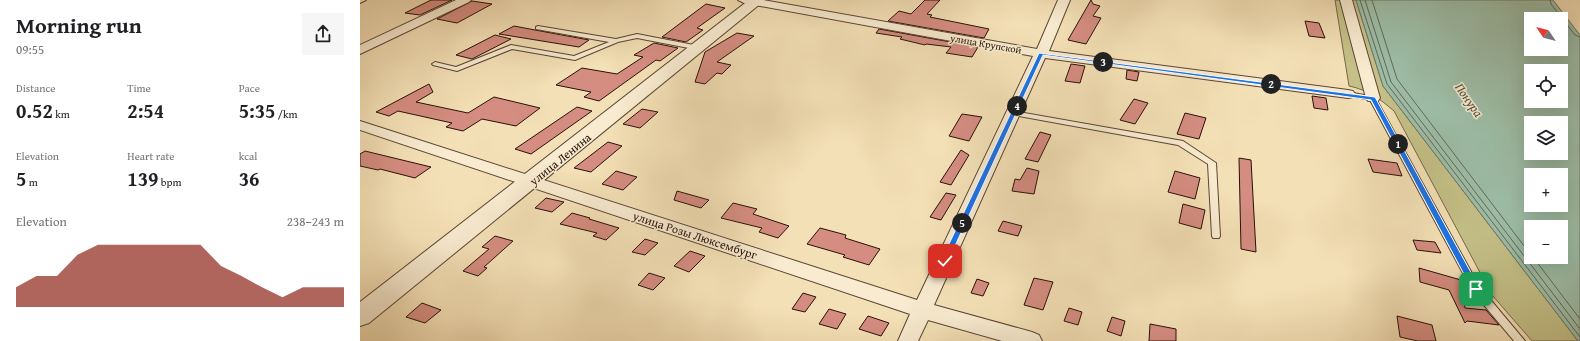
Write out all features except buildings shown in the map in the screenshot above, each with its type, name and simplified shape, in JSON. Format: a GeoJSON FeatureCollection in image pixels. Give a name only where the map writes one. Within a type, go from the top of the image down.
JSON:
{"type":"FeatureCollection","features":[{"type":"Feature","properties":{"kind":"street"},"geometry":{"type":"LineString","coordinates":[[360,50],[465,0]]}},
{"type":"Feature","properties":{"kind":"street"},"geometry":{"type":"LineString","coordinates":[[908,341],[1041,54],[1064,0]]}},
{"type":"Feature","properties":{"kind":"street"},"geometry":{"type":"LineString","coordinates":[[1346,0],[1373,98]]}},
{"type":"Feature","properties":{"kind":"street","name":"улица Крупской"},"geometry":{"type":"LineString","coordinates":[[753,1],[1041,54],[1348,94]]}},
{"type":"Feature","properties":{"kind":"street","name":"улица Ленина"},"geometry":{"type":"LineString","coordinates":[[360,316],[699,48],[753,1]]}},
{"type":"Feature","properties":{"kind":"street","name":"улица Розы Люксембург"},"geometry":{"type":"LineString","coordinates":[[360,125],[922,310],[1032,341]]}},
{"type":"Feature","properties":{"kind":"lane"},"geometry":{"type":"LineString","coordinates":[[538,28],[616,41]]}},
{"type":"Feature","properties":{"kind":"lane"},"geometry":{"type":"LineString","coordinates":[[436,64],[457,69],[511,47],[575,58],[616,41],[637,36],[699,48]]}},
{"type":"Feature","properties":{"kind":"lane"},"geometry":{"type":"LineString","coordinates":[[1348,94],[1373,98],[1476,289],[1520,341]]}},
{"type":"Feature","properties":{"kind":"lane"},"geometry":{"type":"LineString","coordinates":[[1013,113],[1180,143],[1212,163],[1216,236]]}},
{"type":"Feature","properties":{"kind":"shaded area"},"geometry":{"type":"Polygon","coordinates":[[[1335,0],[1356,0],[1383,86],[1578,341],[1532,341],[1492,295],[1394,111],[1373,96],[1362,90],[1349,86],[1335,0]]]}},
{"type":"Feature","properties":{"kind":"water","name":"Понура"},"geometry":{"type":"Polygon","coordinates":[[[1356,0],[1553,0],[1562,12],[1524,12],[1524,56],[1568,56],[1568,19],[1580,35],[1580,341],[1578,341],[1383,86],[1356,0]]]}},
{"type":"Feature","properties":{"kind":"route"},"geometry":{"type":"LineString","coordinates":[[945,261],[1041,54],[1373,98],[1476,289]]}}]}
